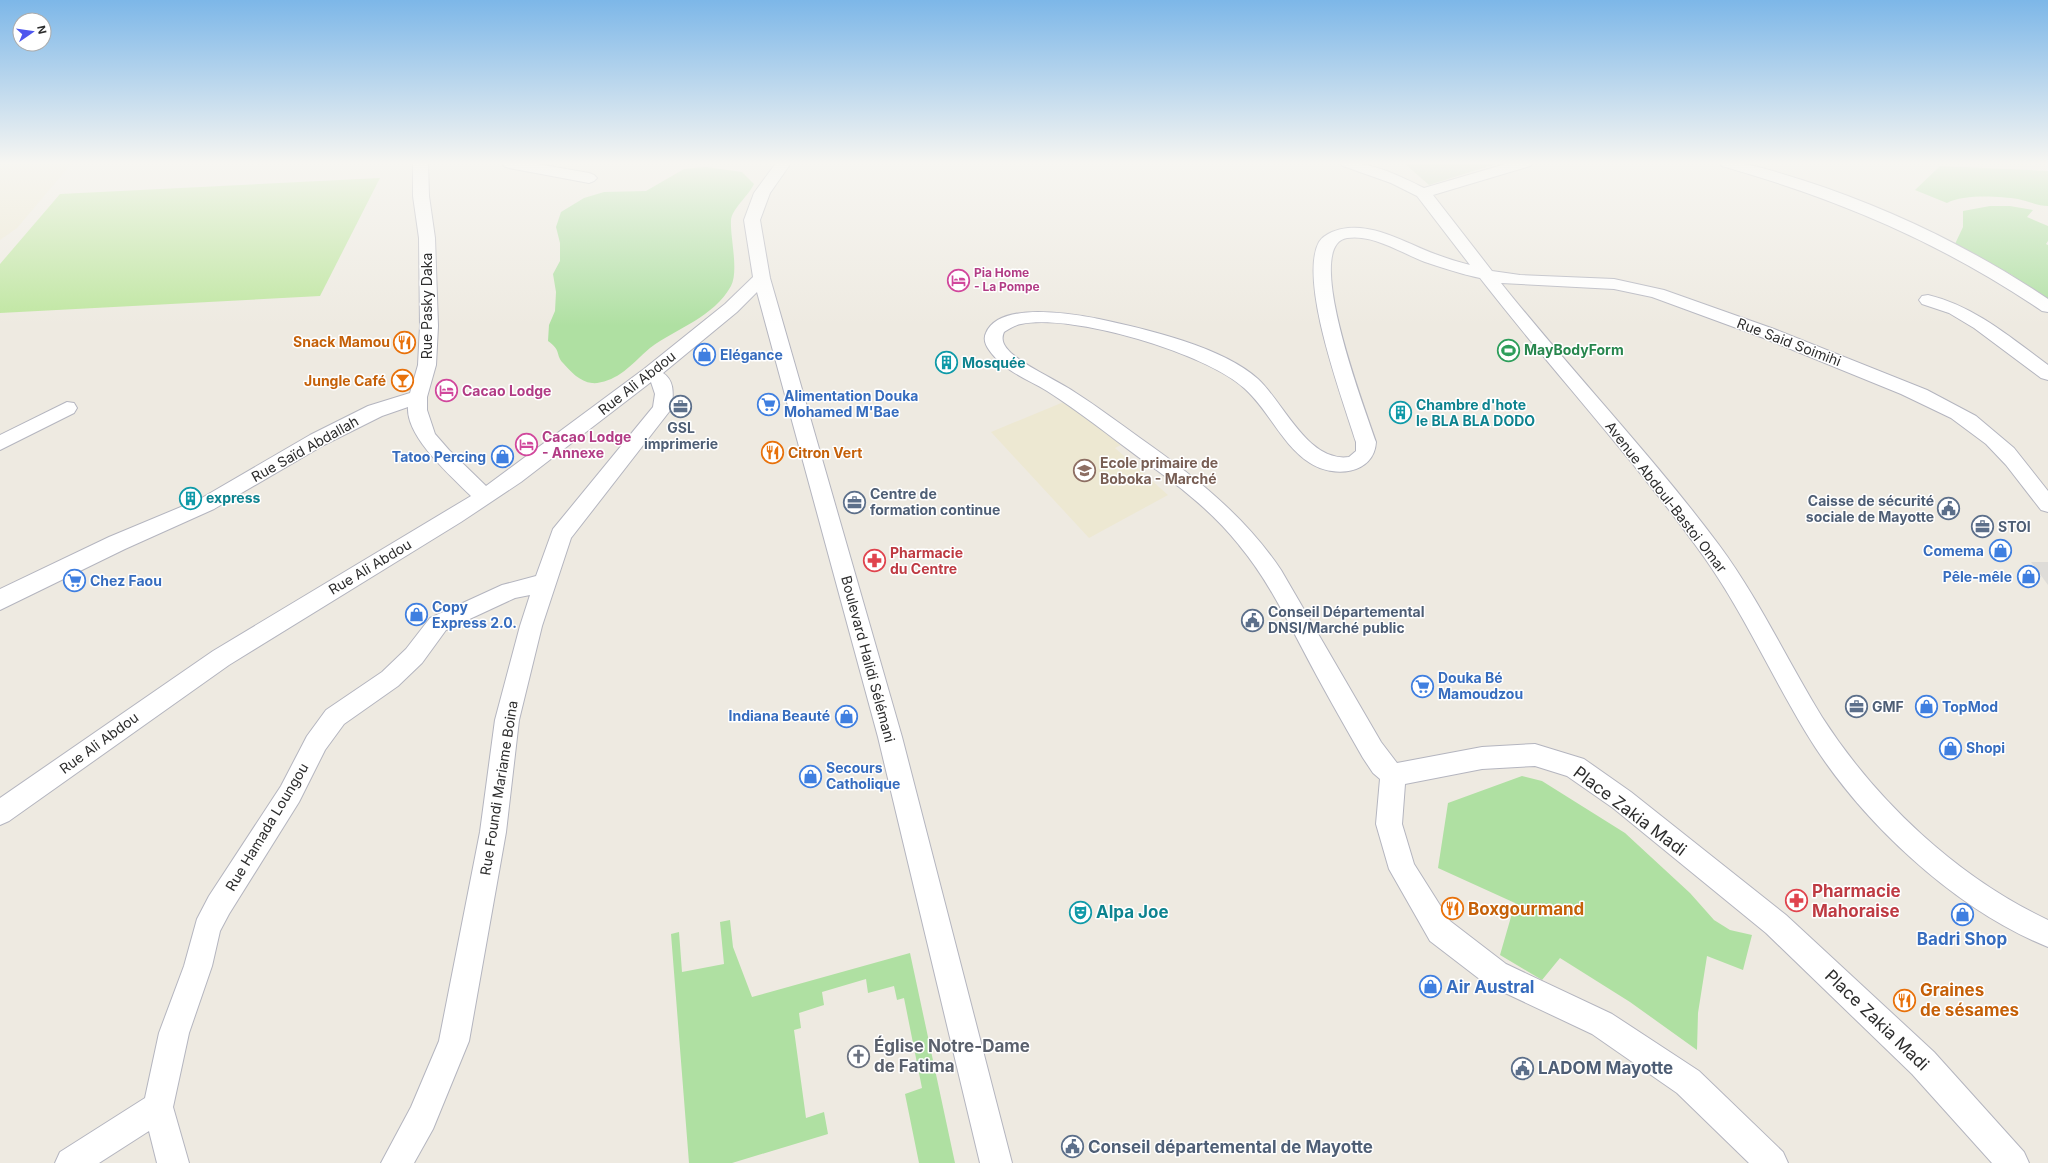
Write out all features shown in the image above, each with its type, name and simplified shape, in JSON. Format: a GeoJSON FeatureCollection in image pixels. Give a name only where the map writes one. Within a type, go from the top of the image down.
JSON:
{"type":"FeatureCollection","features":[{"type":"Feature","properties":{"kind":"street","name":"Rue Pasky Daka"},"geometry":{"type":"LineString","coordinates":[[424,217],[427,238],[429,326],[427,365],[418,397],[417,410],[426,436],[442,456],[484,496]]}},
{"type":"Feature","properties":{"kind":"street","name":"Boulevard Halidi Sélémani"},"geometry":{"type":"LineString","coordinates":[[753,217],[752,220],[762,278],[768,303],[888,729],[996,1163]]}},
{"type":"Feature","properties":{"kind":"street","name":"Avenue Abdoul-Bastoi Omar"},"geometry":{"type":"LineString","coordinates":[[1442,217],[1487,275],[1711,550],[1756,620],[1814,725],[1843,767],[1870,798],[1904,832],[1960,881],[2002,910],[2048,934]]}},
{"type":"Feature","properties":{"kind":"street"},"geometry":{"type":"LineString","coordinates":[[1883,217],[1940,242],[1984,265],[2048,307]]}},
{"type":"Feature","properties":{"kind":"street","name":"Rue Said Soimihi"},"geometry":{"type":"LineString","coordinates":[[1393,775],[1382,765],[1372,750],[1284,592],[1263,559],[1246,537],[1222,512],[1191,486],[1078,403],[1007,359],[997,349],[993,338],[998,328],[1012,320],[1047,318],[1113,328],[1196,352],[1229,366],[1249,380],[1261,392],[1296,437],[1317,458],[1335,464],[1348,464],[1356,462],[1363,458],[1367,450],[1366,442],[1341,365],[1326,302],[1321,267],[1321,254],[1326,243],[1333,237],[1343,234],[1370,234],[1444,263],[1504,279],[1601,282],[1634,287],[1677,299],[1812,350],[1937,403],[1966,420],[2000,446],[2048,505]]}},
{"type":"Feature","properties":{"kind":"street","name":"Rue Ali Abdou"},"geometry":{"type":"LineString","coordinates":[[0,813],[146,709],[221,658],[454,516],[514,477],[651,373],[731,308],[762,278]]}},
{"type":"Feature","properties":{"kind":"street"},"geometry":{"type":"LineString","coordinates":[[1928,300],[1955,309],[1980,324],[2048,374]]}},
{"type":"Feature","properties":{"kind":"street"},"geometry":{"type":"LineString","coordinates":[[731,308],[768,303]]}},
{"type":"Feature","properties":{"kind":"street","name":"Rue Foundi Mariame Boina"},"geometry":{"type":"LineString","coordinates":[[397,1163],[422,1118],[454,1041],[493,832],[507,720],[531,626],[544,583],[561,535],[662,408],[664,394],[662,381],[651,373]]}},
{"type":"Feature","properties":{"kind":"street","name":"Rue Saïd Abdallah"},"geometry":{"type":"LineString","coordinates":[[1,598],[117,543],[207,504],[317,440],[375,411],[418,397]]}},
{"type":"Feature","properties":{"kind":"street"},"geometry":{"type":"LineString","coordinates":[[0,443],[67,408]]}},
{"type":"Feature","properties":{"kind":"street","name":"Rue Hamada Loungou"},"geometry":{"type":"LineString","coordinates":[[173,1163],[158,1107],[174,1033],[198,966],[207,928],[219,905],[290,794],[316,743],[335,717],[390,679],[414,656],[438,624],[510,591],[544,583]]}},
{"type":"Feature","properties":{"kind":"street","name":"Place Zakia Madi"},"geometry":{"type":"LineString","coordinates":[[1393,775],[1482,758],[1535,755],[1575,767],[1622,800],[1776,924],[1923,1063],[2013,1163]]}},
{"type":"Feature","properties":{"kind":"street"},"geometry":{"type":"LineString","coordinates":[[1393,775],[1389,824],[1402,869],[1440,931],[1496,974],[1602,1024],[1688,1082],[1772,1163]]}},
{"type":"Feature","properties":{"kind":"street"},"geometry":{"type":"LineString","coordinates":[[71,1163],[158,1107]]}},
{"type":"Feature","properties":{"kind":"shaded area"},"geometry":{"type":"Polygon","coordinates":[[[0,217],[26,217],[17,228],[0,240],[0,217]]]}},
{"type":"Feature","properties":{"kind":"shaded area","name":"Ecole primaire de Boboka - Marché"},"geometry":{"type":"Polygon","coordinates":[[[1066,401],[1125,443],[1115,448],[1168,495],[1089,538],[991,432],[1066,401]]]}},
{"type":"Feature","properties":{"kind":"shaded area"},"geometry":{"type":"Polygon","coordinates":[[[2031,562],[2048,562],[2048,585],[2031,562]]]}},
{"type":"Feature","properties":{"kind":"green space"},"geometry":{"type":"Polygon","coordinates":[[[40,217],[360,217],[320,296],[0,313],[0,264],[40,217]]]}},
{"type":"Feature","properties":{"kind":"green space"},"geometry":{"type":"Polygon","coordinates":[[[559,217],[732,217],[734,271],[731,286],[724,297],[705,314],[650,348],[617,376],[599,383],[583,381],[572,373],[563,363],[555,347],[548,341],[549,325],[555,311],[556,292],[553,274],[560,261],[560,243],[556,227],[559,217]]]}},
{"type":"Feature","properties":{"kind":"green space"},"geometry":{"type":"Polygon","coordinates":[[[1963,217],[2028,217],[2048,226],[2048,241],[2046,244],[2048,245],[2048,302],[2040,298],[2012,275],[1955,244],[1963,227],[1963,217]]]}},
{"type":"Feature","properties":{"kind":"green space"},"geometry":{"type":"Polygon","coordinates":[[[1522,776],[1542,781],[1625,833],[1690,893],[1714,920],[1730,930],[1752,935],[1743,970],[1707,956],[1698,1013],[1697,1050],[1630,1002],[1560,958],[1542,980],[1500,955],[1515,903],[1438,868],[1448,803],[1522,776]]]}},
{"type":"Feature","properties":{"kind":"green space"},"geometry":{"type":"Polygon","coordinates":[[[730,920],[733,947],[752,997],[910,953],[955,1163],[919,1163],[905,1094],[922,1088],[904,998],[897,1000],[894,986],[868,993],[866,979],[822,992],[824,1005],[799,1013],[801,1028],[794,1030],[806,1118],[824,1112],[828,1134],[732,1163],[689,1163],[671,934],[679,932],[682,972],[724,964],[720,922],[730,920]]]}},
{"type":"Feature","properties":{"kind":"place","name":"Pia Home - La Pompe"},"geometry":{"type":"Point","coordinates":[958,280]}},
{"type":"Feature","properties":{"kind":"place","name":"Snack Mamou"},"geometry":{"type":"Point","coordinates":[405,342]}},
{"type":"Feature","properties":{"kind":"place","name":"MayBodyForm"},"geometry":{"type":"Point","coordinates":[1508,350]}},
{"type":"Feature","properties":{"kind":"place","name":"Elégance"},"geometry":{"type":"Point","coordinates":[705,355]}},
{"type":"Feature","properties":{"kind":"place","name":"Mosquée"},"geometry":{"type":"Point","coordinates":[947,363]}},
{"type":"Feature","properties":{"kind":"place","name":"Jungle Café"},"geometry":{"type":"Point","coordinates":[402,381]}},
{"type":"Feature","properties":{"kind":"place","name":"Cacao Lodge"},"geometry":{"type":"Point","coordinates":[447,391]}},
{"type":"Feature","properties":{"kind":"place","name":"Alimentation Douka Mohamed M'Bae"},"geometry":{"type":"Point","coordinates":[768,404]}},
{"type":"Feature","properties":{"kind":"place","name":"GSL imprimerie"},"geometry":{"type":"Point","coordinates":[681,406]}},
{"type":"Feature","properties":{"kind":"place","name":"Chambre d'hote le BLA BLA DODO"},"geometry":{"type":"Point","coordinates":[1400,413]}},
{"type":"Feature","properties":{"kind":"place","name":"Cacao Lodge - Annexe"},"geometry":{"type":"Point","coordinates":[526,445]}},
{"type":"Feature","properties":{"kind":"place","name":"Citron Vert"},"geometry":{"type":"Point","coordinates":[772,453]}},
{"type":"Feature","properties":{"kind":"place","name":"Tatoo Percing"},"geometry":{"type":"Point","coordinates":[502,457]}},
{"type":"Feature","properties":{"kind":"place","name":"Ecole primaire de Boboka - Marché"},"geometry":{"type":"Point","coordinates":[1084,471]}},
{"type":"Feature","properties":{"kind":"place","name":"express"},"geometry":{"type":"Point","coordinates":[190,498]}},
{"type":"Feature","properties":{"kind":"place","name":"Centre de formation continue"},"geometry":{"type":"Point","coordinates":[854,502]}},
{"type":"Feature","properties":{"kind":"place","name":"Caisse de sécurité sociale de Mayotte"},"geometry":{"type":"Point","coordinates":[1949,509]}},
{"type":"Feature","properties":{"kind":"place","name":"STOI"},"geometry":{"type":"Point","coordinates":[1983,527]}},
{"type":"Feature","properties":{"kind":"place","name":"Comema"},"geometry":{"type":"Point","coordinates":[2000,551]}},
{"type":"Feature","properties":{"kind":"place","name":"Pharmacie du Centre"},"geometry":{"type":"Point","coordinates":[875,561]}},
{"type":"Feature","properties":{"kind":"place","name":"Pêle-mêle"},"geometry":{"type":"Point","coordinates":[2028,577]}},
{"type":"Feature","properties":{"kind":"place","name":"Chez Faou"},"geometry":{"type":"Point","coordinates":[74,581]}},
{"type":"Feature","properties":{"kind":"place","name":"Copy Express 2.0."},"geometry":{"type":"Point","coordinates":[416,615]}},
{"type":"Feature","properties":{"kind":"place","name":"Conseil Départemental DNSI/Marché public"},"geometry":{"type":"Point","coordinates":[1253,620]}},
{"type":"Feature","properties":{"kind":"place","name":"Douka Bé Mamoudzou"},"geometry":{"type":"Point","coordinates":[1423,686]}},
{"type":"Feature","properties":{"kind":"place","name":"GMF"},"geometry":{"type":"Point","coordinates":[1857,707]}},
{"type":"Feature","properties":{"kind":"place","name":"TopMod"},"geometry":{"type":"Point","coordinates":[1926,707]}},
{"type":"Feature","properties":{"kind":"place","name":"Indiana Beauté"},"geometry":{"type":"Point","coordinates":[846,716]}},
{"type":"Feature","properties":{"kind":"place","name":"Shopi"},"geometry":{"type":"Point","coordinates":[1951,748]}},
{"type":"Feature","properties":{"kind":"place","name":"Secours Catholique"},"geometry":{"type":"Point","coordinates":[810,776]}},
{"type":"Feature","properties":{"kind":"place","name":"Pharmacie Mahoraise"},"geometry":{"type":"Point","coordinates":[1796,901]}},
{"type":"Feature","properties":{"kind":"place","name":"Boxgourmand"},"geometry":{"type":"Point","coordinates":[1453,909]}},
{"type":"Feature","properties":{"kind":"place","name":"Alpa Joe"},"geometry":{"type":"Point","coordinates":[1080,912]}},
{"type":"Feature","properties":{"kind":"place","name":"Badri Shop"},"geometry":{"type":"Point","coordinates":[1962,915]}},
{"type":"Feature","properties":{"kind":"place","name":"Air Austral"},"geometry":{"type":"Point","coordinates":[1431,987]}},
{"type":"Feature","properties":{"kind":"place","name":"Graines de sésames"},"geometry":{"type":"Point","coordinates":[1905,1000]}},
{"type":"Feature","properties":{"kind":"place","name":"Église Notre-Dame de Fatima"},"geometry":{"type":"Point","coordinates":[858,1056]}},
{"type":"Feature","properties":{"kind":"place","name":"LADOM Mayotte"},"geometry":{"type":"Point","coordinates":[1523,1068]}},
{"type":"Feature","properties":{"kind":"place","name":"Conseil départemental de Mayotte"},"geometry":{"type":"Point","coordinates":[1072,1147]}}]}
